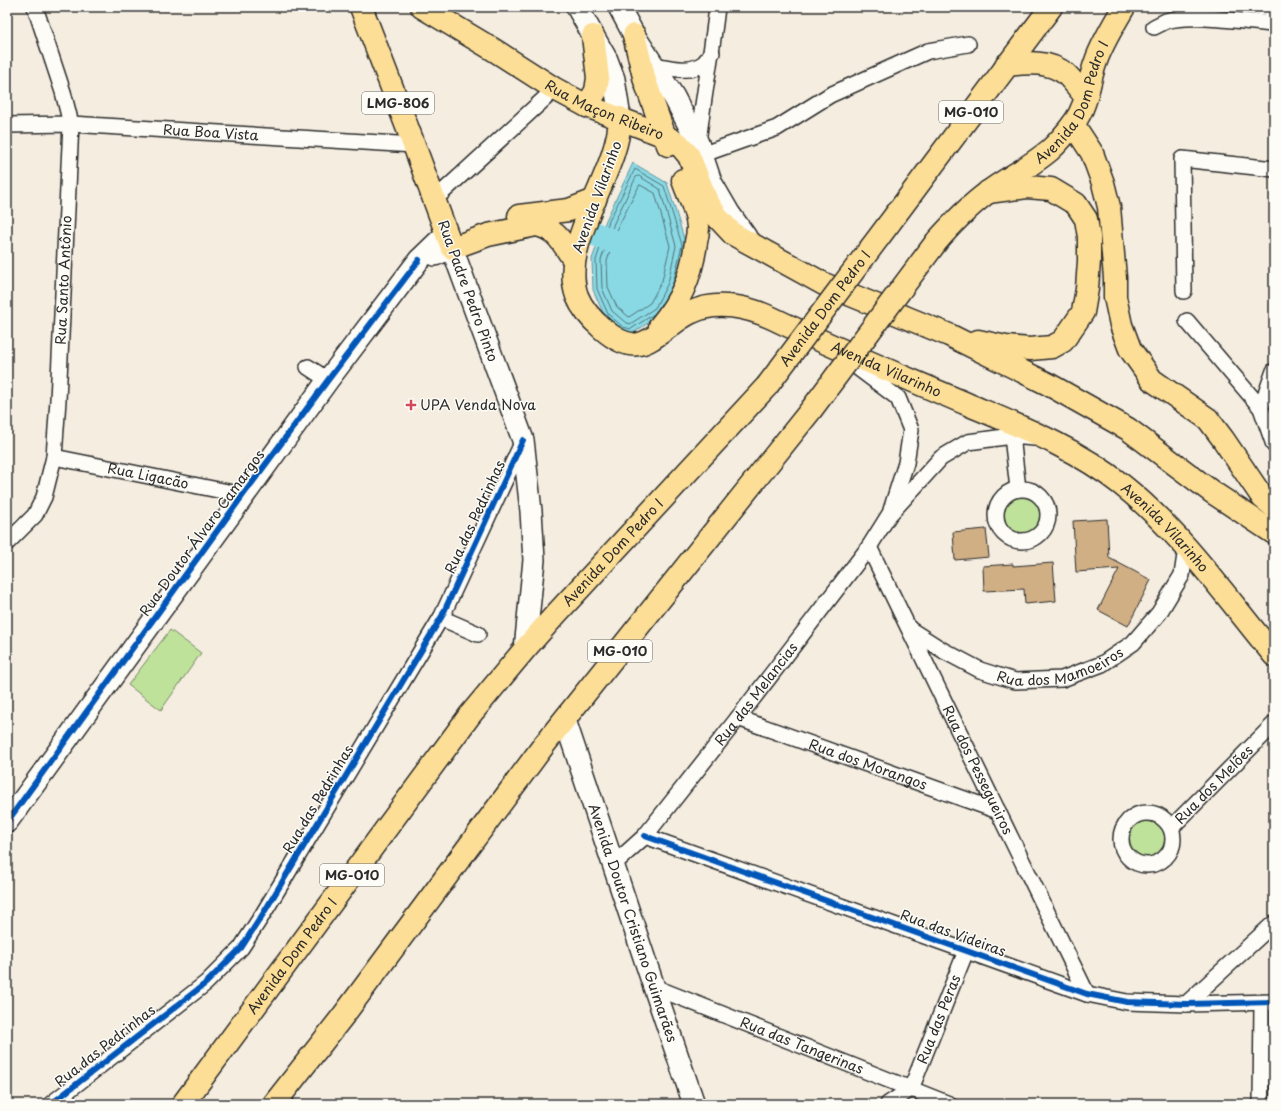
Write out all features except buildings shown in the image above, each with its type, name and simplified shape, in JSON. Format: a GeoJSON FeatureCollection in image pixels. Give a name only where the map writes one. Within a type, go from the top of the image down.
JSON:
{"type":"FeatureCollection","features":[{"type":"Feature","properties":{"kind":"highway","name":"Rua Padre Pedro Pinto"},"geometry":{"type":"LineString","coordinates":[[361,7],[449,241]]}},
{"type":"Feature","properties":{"kind":"highway","name":"Rua Maçon Ribeiro"},"geometry":{"type":"LineString","coordinates":[[422,7],[555,89],[587,106],[665,136],[679,144],[689,156],[707,201],[718,218],[733,234],[751,244]]}},
{"type":"Feature","properties":{"kind":"highway","name":"Avenida Dom Pedro I"},"geometry":{"type":"LineString","coordinates":[[183,1104],[470,715],[557,613],[767,386],[1026,38],[1051,7]]}},
{"type":"Feature","properties":{"kind":"highway","name":"Avenida Dom Pedro I"},"geometry":{"type":"LineString","coordinates":[[274,1104],[322,1043],[549,740],[811,410],[937,241],[962,213],[988,192],[1051,150],[1074,124],[1080,114],[1086,97],[1096,60],[1114,23],[1124,7]]}},
{"type":"Feature","properties":{"kind":"highway"},"geometry":{"type":"LineString","coordinates":[[634,35],[645,81],[694,209],[698,228],[694,258],[686,283],[675,307],[650,340]]}},
{"type":"Feature","properties":{"kind":"highway"},"geometry":{"type":"LineString","coordinates":[[587,106],[596,91],[598,78],[593,36]]}},
{"type":"Feature","properties":{"kind":"highway"},"geometry":{"type":"LineString","coordinates":[[1006,65],[1033,63],[1051,65],[1066,75],[1086,97]]}},
{"type":"Feature","properties":{"kind":"highway","name":"Avenida Vilarinho"},"geometry":{"type":"LineString","coordinates":[[620,118],[620,128],[615,151],[584,227],[574,260],[574,278],[577,296],[588,314],[604,330],[625,343],[639,344],[650,340],[693,311],[712,306],[744,308],[768,317],[826,344],[1051,440],[1088,461],[1122,485],[1159,518],[1205,570],[1274,655]]}},
{"type":"Feature","properties":{"kind":"highway"},"geometry":{"type":"LineString","coordinates":[[1074,124],[1092,153],[1105,189],[1109,207],[1115,278],[1115,297],[1121,325],[1130,349],[1152,380],[1208,419],[1263,498],[1274,507]]}},
{"type":"Feature","properties":{"kind":"highway"},"geometry":{"type":"LineString","coordinates":[[949,335],[1006,347],[1030,349],[1052,347],[1063,341],[1083,312],[1087,289],[1089,237],[1086,219],[1076,204],[1051,190],[1027,187],[988,192]]}},
{"type":"Feature","properties":{"kind":"highway","name":"Rua Doutor Álvaro Camargos"},"geometry":{"type":"LineString","coordinates":[[449,241],[504,218],[534,213],[569,210],[596,200]]}},
{"type":"Feature","properties":{"kind":"highway","name":"Rua Doutor Álvaro Camargos"},"geometry":{"type":"LineString","coordinates":[[449,241],[536,225],[543,226],[554,232],[574,260]]}},
{"type":"Feature","properties":{"kind":"highway"},"geometry":{"type":"LineString","coordinates":[[751,244],[824,284],[949,335],[1048,384],[1128,429],[1212,492],[1274,534]]}},
{"type":"Feature","properties":{"kind":"main road","name":"Avenida Vilarinho"},"geometry":{"type":"LineString","coordinates":[[577,7],[607,60],[614,80],[620,118]]}},
{"type":"Feature","properties":{"kind":"main road"},"geometry":{"type":"LineString","coordinates":[[619,7],[634,35],[674,97],[700,149],[715,188],[729,213],[751,244]]}},
{"type":"Feature","properties":{"kind":"main road","name":"Rua Doutor Álvaro Camargos"},"geometry":{"type":"LineString","coordinates":[[7,822],[243,495],[419,260],[449,241]]}},
{"type":"Feature","properties":{"kind":"main road","name":"Rua Padre Pedro Pinto"},"geometry":{"type":"LineString","coordinates":[[449,241],[524,440],[534,560],[525,649]]}},
{"type":"Feature","properties":{"kind":"main road","name":"Rua Padre Pedro Pinto"},"geometry":{"type":"LineString","coordinates":[[532,584],[537,599],[543,607],[557,613]]}},
{"type":"Feature","properties":{"kind":"main road","name":"Avenida Doutor Cristiano Guimarães"},"geometry":{"type":"LineString","coordinates":[[565,720],[694,1104]]}},
{"type":"Feature","properties":{"kind":"main road"},"geometry":{"type":"LineString","coordinates":[[549,740],[560,737],[573,741]]}},
{"type":"Feature","properties":{"kind":"street","name":"Rua Santo Antônio"},"geometry":{"type":"LineString","coordinates":[[7,543],[35,515],[44,497],[54,457],[58,400],[71,124],[63,92],[35,7]]}},
{"type":"Feature","properties":{"kind":"street"},"geometry":{"type":"LineString","coordinates":[[717,7],[712,53],[701,112],[700,149],[777,128],[830,95],[928,51],[968,44]]}},
{"type":"Feature","properties":{"kind":"street"},"geometry":{"type":"LineString","coordinates":[[1026,38],[1039,7]]}},
{"type":"Feature","properties":{"kind":"street"},"geometry":{"type":"LineString","coordinates":[[1194,7],[1207,19]]}},
{"type":"Feature","properties":{"kind":"street"},"geometry":{"type":"LineString","coordinates":[[1255,7],[1274,9]]}},
{"type":"Feature","properties":{"kind":"street"},"geometry":{"type":"LineString","coordinates":[[1154,27],[1166,21],[1182,19],[1207,19],[1274,24]]}},
{"type":"Feature","properties":{"kind":"street"},"geometry":{"type":"LineString","coordinates":[[654,65],[692,69],[704,63],[712,53]]}},
{"type":"Feature","properties":{"kind":"street"},"geometry":{"type":"LineString","coordinates":[[434,200],[555,89]]}},
{"type":"Feature","properties":{"kind":"street","name":"Rua Boa Vista"},"geometry":{"type":"LineString","coordinates":[[7,125],[71,124],[414,145]]}},
{"type":"Feature","properties":{"kind":"street"},"geometry":{"type":"LineString","coordinates":[[1184,291],[1182,159],[1274,169]]}},
{"type":"Feature","properties":{"kind":"street"},"geometry":{"type":"LineString","coordinates":[[1187,321],[1261,408],[1274,445]]}},
{"type":"Feature","properties":{"kind":"street","name":"Rua das Melancias"},"geometry":{"type":"LineString","coordinates":[[826,344],[898,398],[911,430],[906,463],[889,515]]}},
{"type":"Feature","properties":{"kind":"street"},"geometry":{"type":"LineString","coordinates":[[308,367],[328,380]]}},
{"type":"Feature","properties":{"kind":"street"},"geometry":{"type":"LineString","coordinates":[[1261,408],[1274,371]]}},
{"type":"Feature","properties":{"kind":"street"},"geometry":{"type":"LineString","coordinates":[[1012,436],[1018,489]]}},
{"type":"Feature","properties":{"kind":"street","name":"Rua das Melancias"},"geometry":{"type":"LineString","coordinates":[[614,864],[645,836],[738,718],[869,547],[889,515],[941,458],[968,442],[1012,436],[1051,440]]}},
{"type":"Feature","properties":{"kind":"street","name":"Rua das Pedrinhas"},"geometry":{"type":"LineString","coordinates":[[51,1104],[206,983],[241,948],[441,618],[524,440]]}},
{"type":"Feature","properties":{"kind":"street","name":"Rua Ligacão"},"geometry":{"type":"LineString","coordinates":[[54,457],[243,495]]}},
{"type":"Feature","properties":{"kind":"street","name":"Rua dos Pessegueiros"},"geometry":{"type":"LineString","coordinates":[[869,547],[911,630],[1087,994]]}},
{"type":"Feature","properties":{"kind":"street","name":"Rua dos Mamoeiros"},"geometry":{"type":"LineString","coordinates":[[911,630],[944,651],[980,670],[1015,681],[1062,679],[1102,664],[1133,643],[1159,613],[1182,575],[1186,548]]}},
{"type":"Feature","properties":{"kind":"street"},"geometry":{"type":"LineString","coordinates":[[1182,575],[1205,570]]}},
{"type":"Feature","properties":{"kind":"street"},"geometry":{"type":"LineString","coordinates":[[441,618],[478,634]]}},
{"type":"Feature","properties":{"kind":"street","name":"Rua dos Morangos"},"geometry":{"type":"LineString","coordinates":[[738,718],[998,811]]}},
{"type":"Feature","properties":{"kind":"street","name":"Rua dos Melões"},"geometry":{"type":"LineString","coordinates":[[1171,828],[1274,724]]}},
{"type":"Feature","properties":{"kind":"street","name":"Rua das Videiras"},"geometry":{"type":"LineString","coordinates":[[645,836],[1087,994],[1127,1002],[1186,1004],[1268,1003]]}},
{"type":"Feature","properties":{"kind":"street"},"geometry":{"type":"LineString","coordinates":[[1186,1004],[1274,923]]}},
{"type":"Feature","properties":{"kind":"street","name":"Rua das Peras"},"geometry":{"type":"LineString","coordinates":[[911,1088],[966,951]]}},
{"type":"Feature","properties":{"kind":"street","name":"Rua das Tangerinas"},"geometry":{"type":"LineString","coordinates":[[654,987],[949,1104]]}},
{"type":"Feature","properties":{"kind":"street"},"geometry":{"type":"LineString","coordinates":[[1261,1104],[1268,1003]]}},
{"type":"Feature","properties":{"kind":"street"},"geometry":{"type":"LineString","coordinates":[[888,1104],[911,1088]]}},
{"type":"Feature","properties":{"kind":"green space"},"geometry":{"type":"Polygon","coordinates":[[[1026,495],[1033,498],[1039,504],[1042,515],[1041,523],[1033,532],[1026,535],[1018,535],[1011,532],[1003,523],[1002,511],[1005,504],[1014,496],[1026,495]]]}},
{"type":"Feature","properties":{"kind":"green space"},"geometry":{"type":"Polygon","coordinates":[[[170,630],[201,653],[161,710],[128,685],[170,630]]]}},
{"type":"Feature","properties":{"kind":"green space"},"geometry":{"type":"Polygon","coordinates":[[[1147,820],[1162,826],[1168,841],[1162,856],[1147,862],[1132,856],[1126,841],[1132,826],[1147,820]]]}},
{"type":"Feature","properties":{"kind":"water"},"geometry":{"type":"Polygon","coordinates":[[[633,163],[667,183],[686,245],[676,287],[661,314],[632,334],[621,331],[605,317],[593,290],[592,259],[606,220],[633,163]]]}},
{"type":"Feature","properties":{"kind":"waterway"},"geometry":{"type":"LineString","coordinates":[[595,234],[630,248]]}},
{"type":"Feature","properties":{"kind":"cycle path"},"geometry":{"type":"LineString","coordinates":[[7,822],[243,495],[419,260]]}},
{"type":"Feature","properties":{"kind":"cycle path"},"geometry":{"type":"LineString","coordinates":[[51,1104],[206,983],[241,948],[263,914],[442,616],[523,440]]}},
{"type":"Feature","properties":{"kind":"cycle path"},"geometry":{"type":"LineString","coordinates":[[645,836],[1087,994],[1127,1002],[1186,1004],[1274,1002]]}},
{"type":"Feature","properties":{"kind":"place","name":"UPA Venda Nova"},"geometry":{"type":"Point","coordinates":[411,405]}}]}
